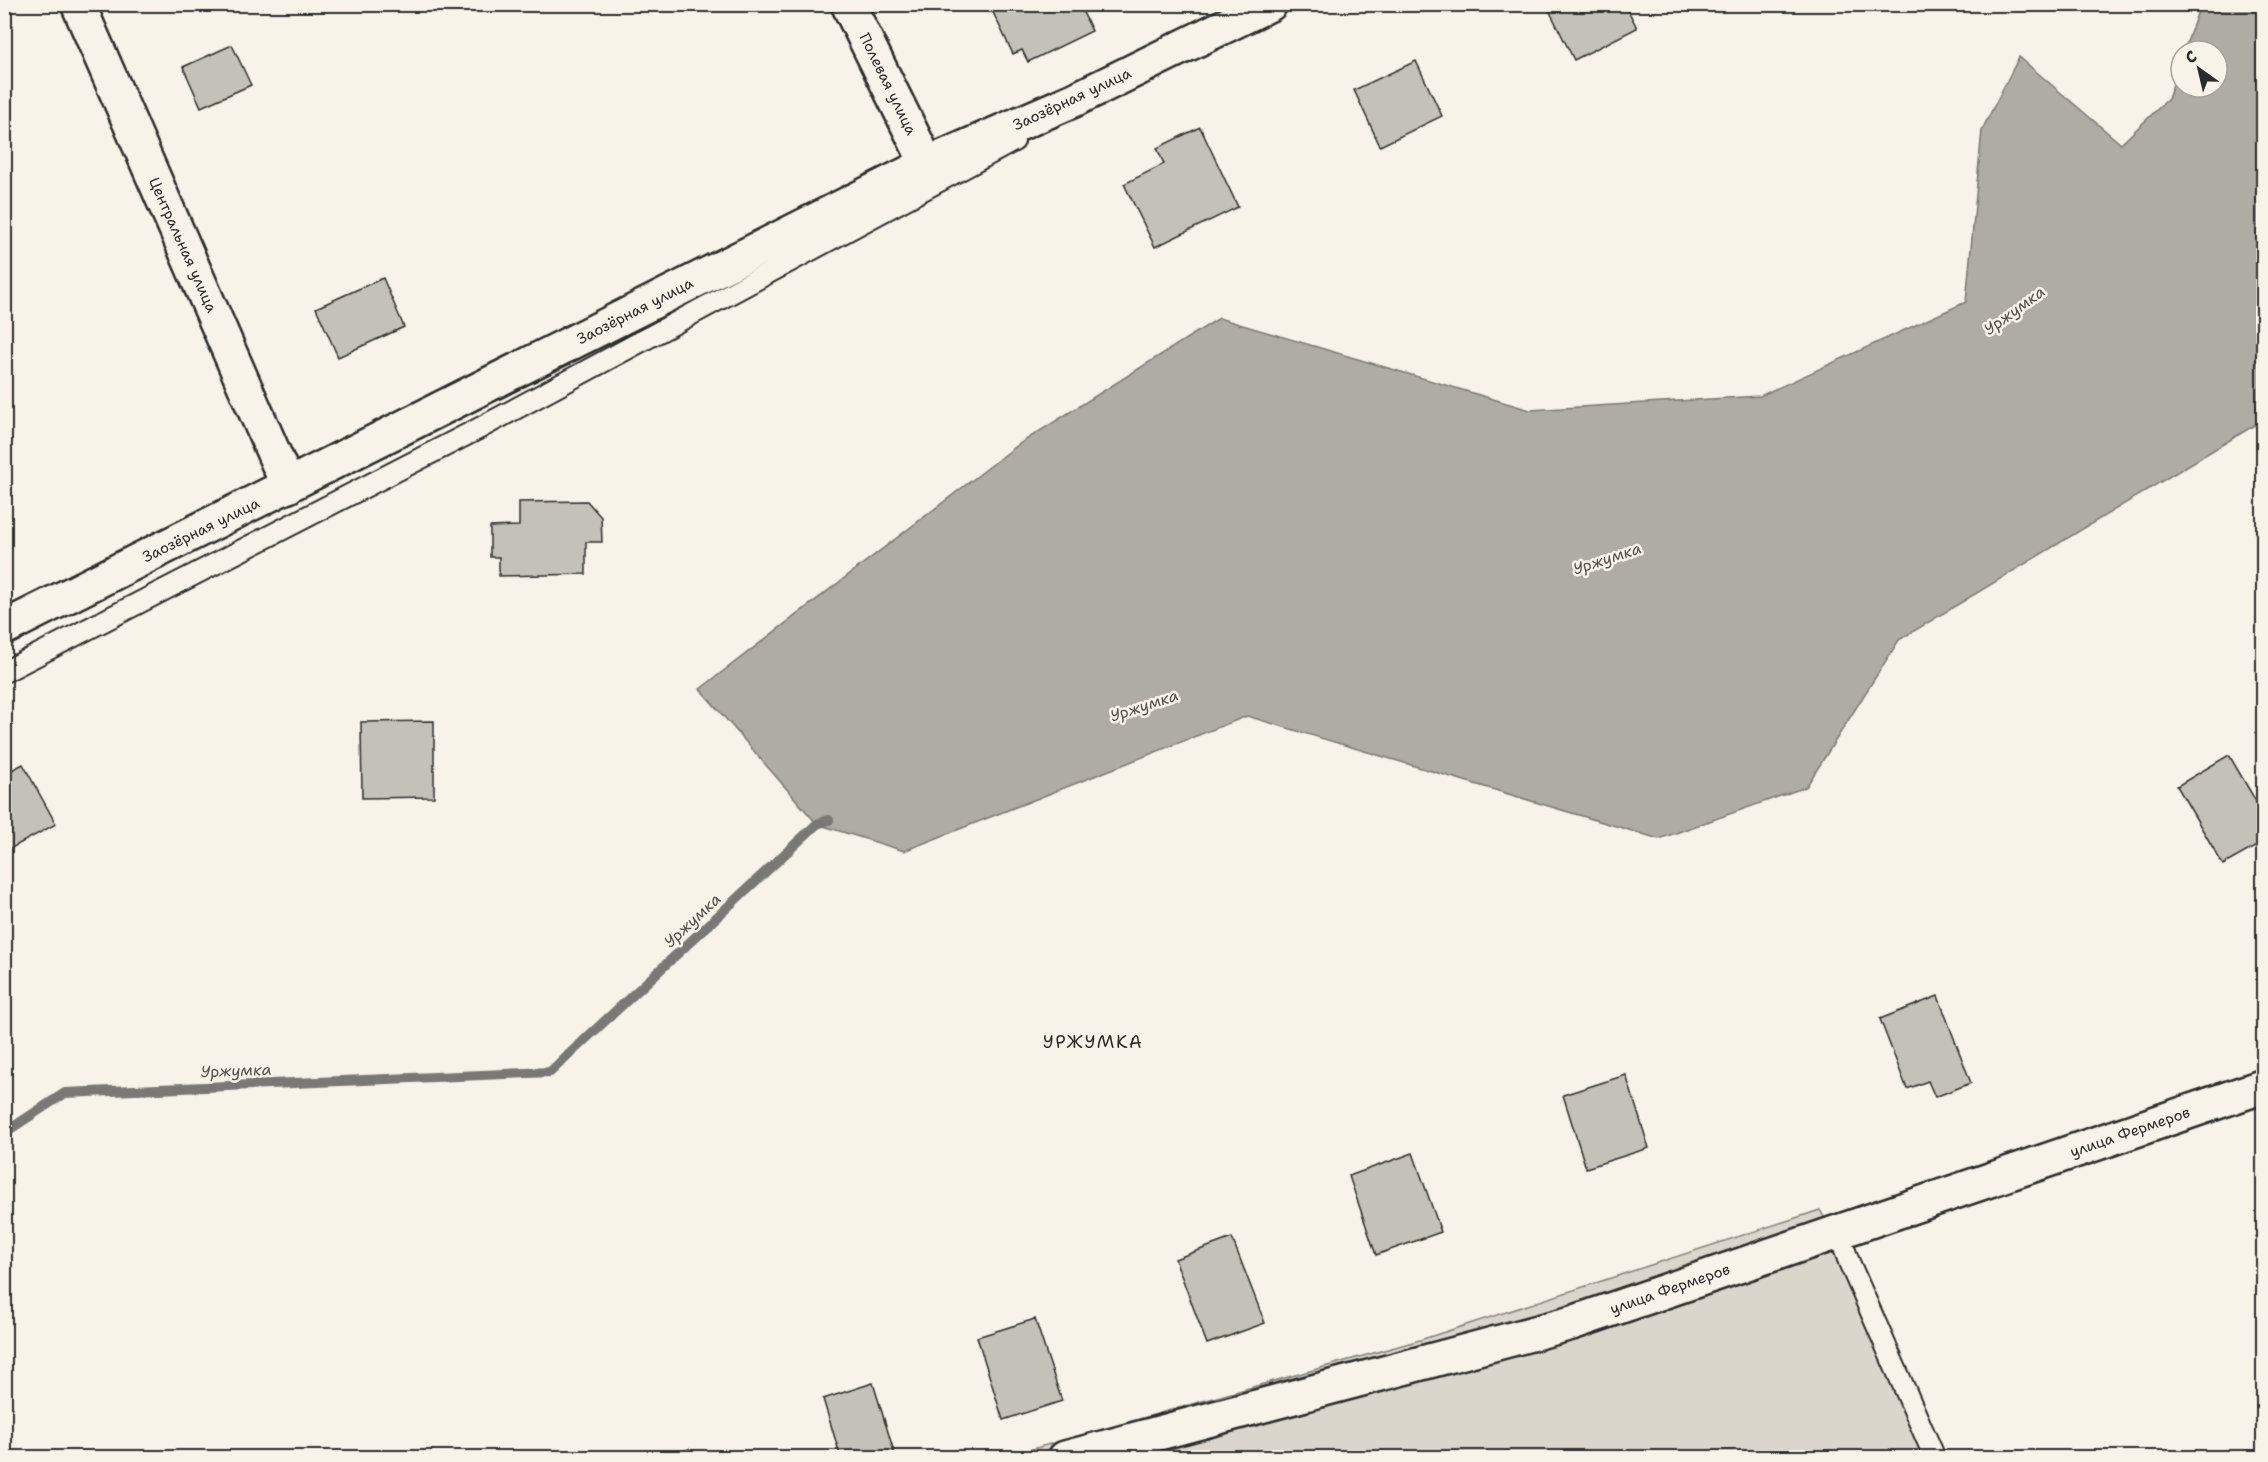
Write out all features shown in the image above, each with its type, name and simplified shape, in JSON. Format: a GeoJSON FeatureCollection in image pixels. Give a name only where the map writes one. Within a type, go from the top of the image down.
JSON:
{"type":"FeatureCollection","features":[{"type":"Feature","properties":{"kind":"street","name":"Центральная улица"},"geometry":{"type":"LineString","coordinates":[[78,4],[288,486]]}},
{"type":"Feature","properties":{"kind":"street","name":"Полевая улица"},"geometry":{"type":"LineString","coordinates":[[848,4],[927,164]]}},
{"type":"Feature","properties":{"kind":"street","name":"Заозёрная улица"},"geometry":{"type":"LineString","coordinates":[[4,628],[927,164],[1076,99],[1270,4]]}},
{"type":"Feature","properties":{"kind":"street","name":"улица Фермеров"},"geometry":{"type":"LineString","coordinates":[[1065,1458],[1572,1323],[2264,1086]]}},
{"type":"Feature","properties":{"kind":"lane"},"geometry":{"type":"LineString","coordinates":[[4,672],[489,424],[1009,144],[1076,99]]}},
{"type":"Feature","properties":{"kind":"lane"},"geometry":{"type":"LineString","coordinates":[[1838,1231],[1935,1458]]}},
{"type":"Feature","properties":{"kind":"shaded area"},"geometry":{"type":"Polygon","coordinates":[[[1820,1210],[1849,1262],[1935,1458],[1000,1458],[1420,1340],[1820,1210]]]}},
{"type":"Feature","properties":{"kind":"water"},"geometry":{"type":"Polygon","coordinates":[[[2200,5],[2263,5],[2263,420],[1899,640],[1806,787],[1659,839],[1247,716],[904,851],[817,824],[700,689],[1019,444],[1219,318],[1530,410],[1760,396],[1966,302],[1982,130],[2019,57],[2121,144],[2169,96],[2169,99],[2229,99],[2229,39],[2188,39],[2200,5]]]}},
{"type":"Feature","properties":{"kind":"building"},"geometry":{"type":"Polygon","coordinates":[[[989,4],[1079,4],[1092,31],[1028,62],[1022,50],[1013,54],[989,4]]]}},
{"type":"Feature","properties":{"kind":"building"},"geometry":{"type":"Polygon","coordinates":[[[1546,4],[1625,4],[1637,28],[1574,60],[1546,4]]]}},
{"type":"Feature","properties":{"kind":"building"},"geometry":{"type":"Polygon","coordinates":[[[232,45],[251,85],[201,107],[183,67],[232,45]]]}},
{"type":"Feature","properties":{"kind":"building"},"geometry":{"type":"Polygon","coordinates":[[[1416,61],[1442,116],[1380,146],[1354,90],[1416,61]]]}},
{"type":"Feature","properties":{"kind":"building"},"geometry":{"type":"Polygon","coordinates":[[[1200,127],[1238,207],[1155,247],[1124,184],[1164,164],[1157,148],[1200,127]]]}},
{"type":"Feature","properties":{"kind":"building"},"geometry":{"type":"Polygon","coordinates":[[[383,278],[404,327],[338,357],[316,308],[383,278]]]}},
{"type":"Feature","properties":{"kind":"building"},"geometry":{"type":"Polygon","coordinates":[[[587,501],[601,517],[602,542],[586,542],[586,574],[499,576],[499,557],[490,557],[490,527],[519,526],[519,502],[587,501]]]}},
{"type":"Feature","properties":{"kind":"building"},"geometry":{"type":"Polygon","coordinates":[[[434,721],[434,797],[362,798],[361,722],[434,721]]]}},
{"type":"Feature","properties":{"kind":"building"},"geometry":{"type":"Polygon","coordinates":[[[2229,755],[2264,815],[2264,826],[2256,831],[2262,843],[2223,865],[2177,786],[2229,755]]]}},
{"type":"Feature","properties":{"kind":"building"},"geometry":{"type":"Polygon","coordinates":[[[23,764],[56,824],[4,852],[4,774],[23,764]]]}},
{"type":"Feature","properties":{"kind":"building"},"geometry":{"type":"Polygon","coordinates":[[[1938,996],[1971,1083],[1935,1097],[1928,1081],[1907,1089],[1880,1019],[1938,996]]]}},
{"type":"Feature","properties":{"kind":"building"},"geometry":{"type":"Polygon","coordinates":[[[1626,1075],[1649,1148],[1586,1168],[1563,1095],[1626,1075]]]}},
{"type":"Feature","properties":{"kind":"building"},"geometry":{"type":"Polygon","coordinates":[[[1413,1153],[1441,1232],[1376,1255],[1349,1176],[1413,1153]]]}},
{"type":"Feature","properties":{"kind":"building"},"geometry":{"type":"Polygon","coordinates":[[[1232,1238],[1265,1323],[1207,1344],[1175,1259],[1232,1238]]]}},
{"type":"Feature","properties":{"kind":"building"},"geometry":{"type":"Polygon","coordinates":[[[1035,1319],[1062,1401],[1003,1420],[977,1337],[1035,1319]]]}},
{"type":"Feature","properties":{"kind":"building"},"geometry":{"type":"Polygon","coordinates":[[[873,1383],[896,1458],[841,1458],[823,1399],[873,1383]]]}},
{"type":"Feature","properties":{"kind":"building"},"geometry":{"type":"Polygon","coordinates":[[[689,1449],[692,1458],[663,1458],[689,1449]]]}},
{"type":"Feature","properties":{"kind":"waterway","name":"Уржумка"},"geometry":{"type":"LineString","coordinates":[[4,1133],[65,1093],[550,1072],[817,824],[829,820]]}},
{"type":"Feature","properties":{"kind":"district","name":"УРЖУМКА"},"geometry":{"type":"Point","coordinates":[1093,1042]}}]}
